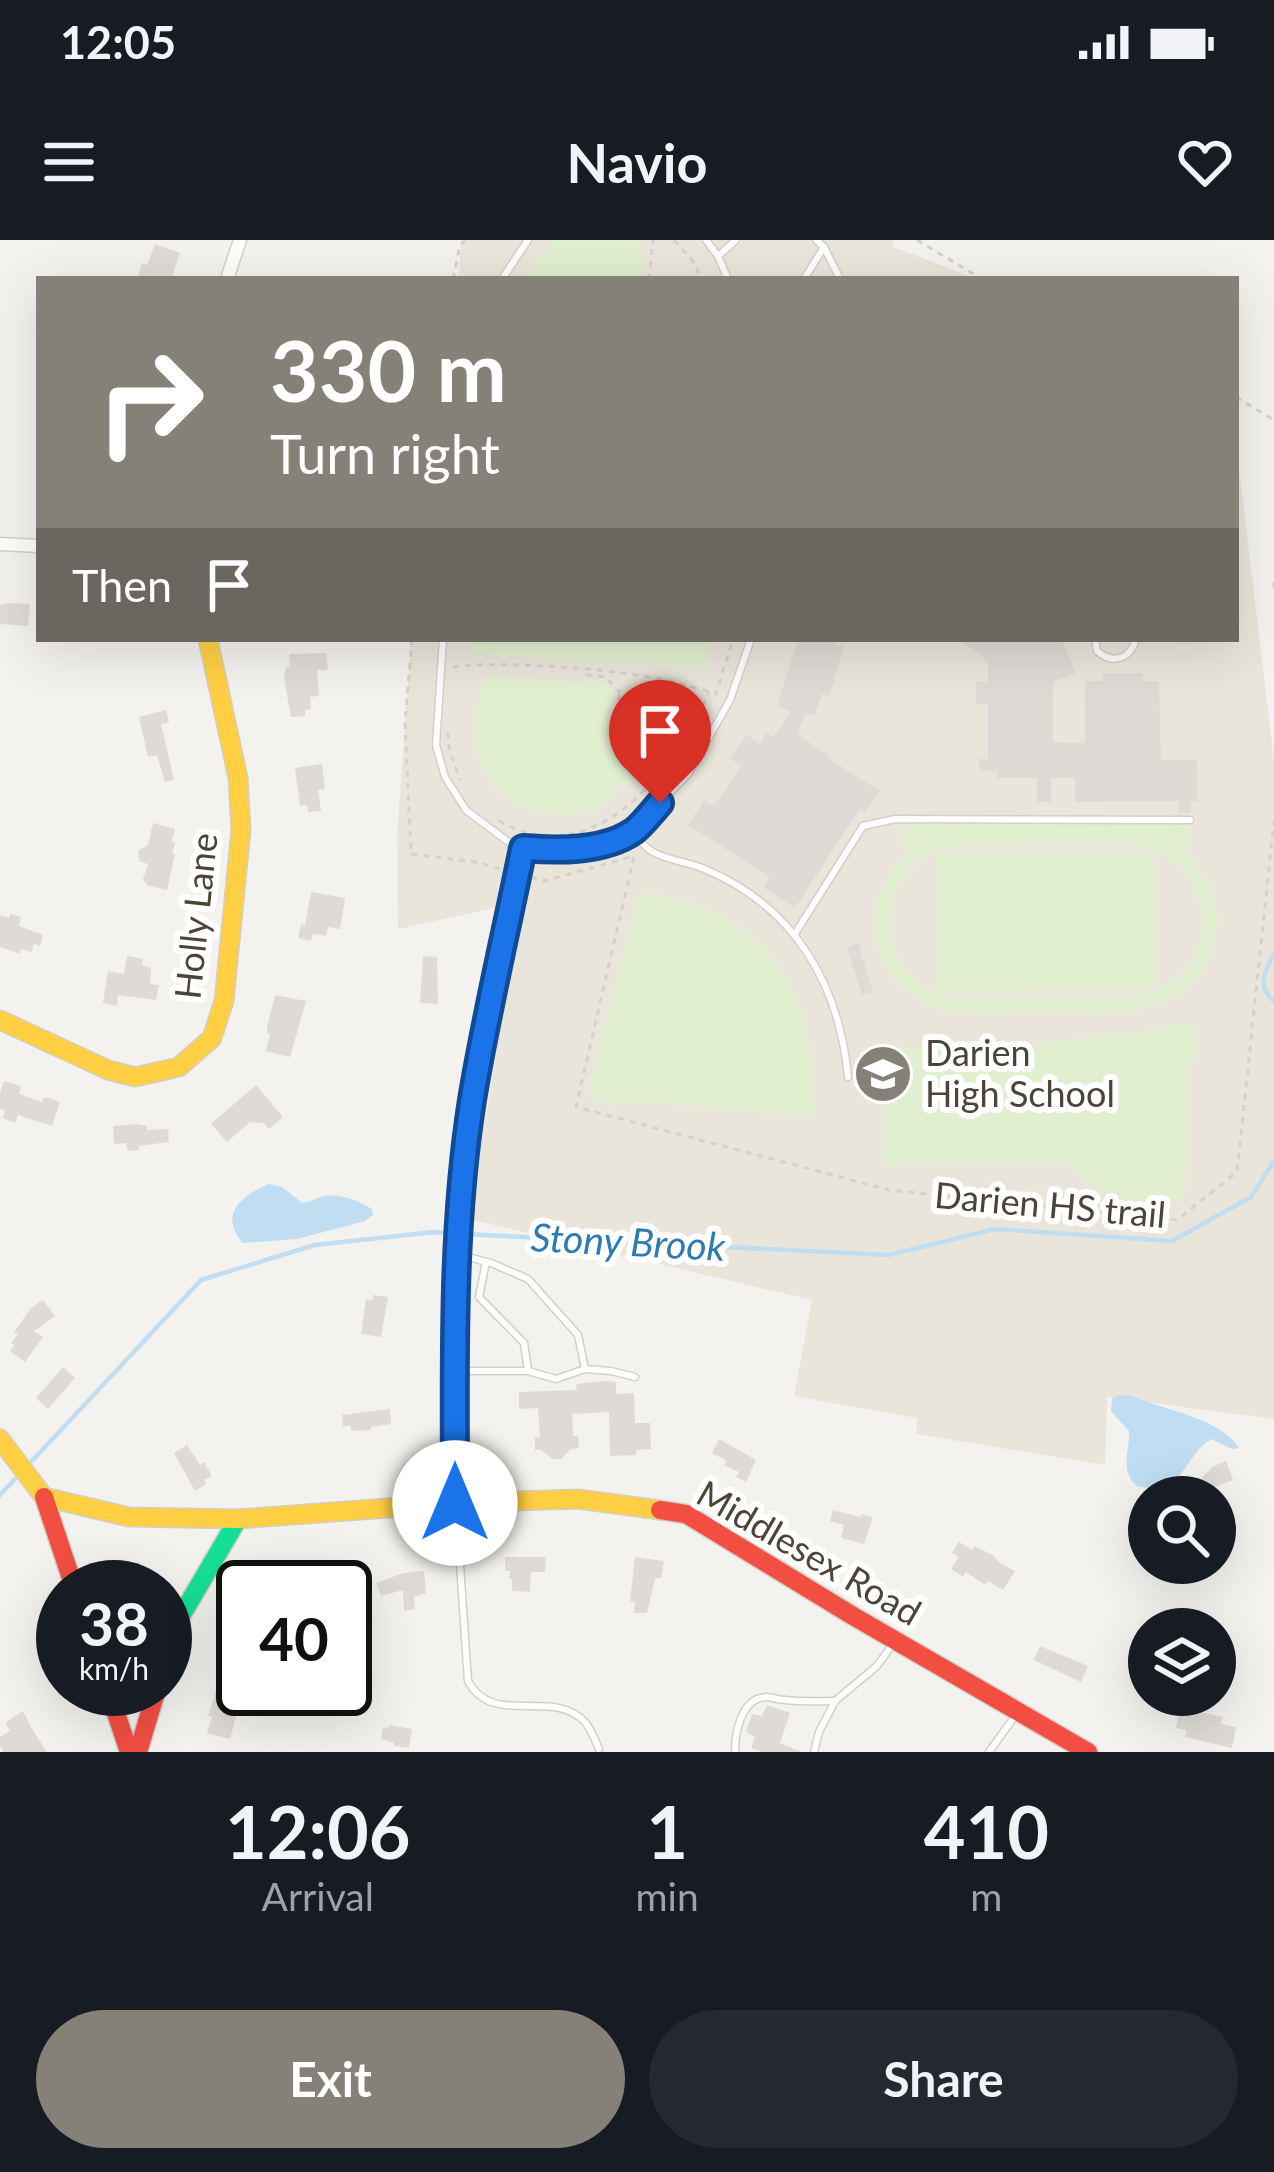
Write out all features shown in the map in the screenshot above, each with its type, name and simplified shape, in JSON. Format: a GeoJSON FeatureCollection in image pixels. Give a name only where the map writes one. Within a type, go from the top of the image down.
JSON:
{"type":"FeatureCollection","features":[{"type":"Feature","properties":{"kind":"street"},"geometry":{"type":"LineString","coordinates":[[228,276],[240,240]]}},
{"type":"Feature","properties":{"kind":"street"},"geometry":{"type":"LineString","coordinates":[[0,544],[36,546]]}},
{"type":"Feature","properties":{"kind":"street","name":"Holly Lane"},"geometry":{"type":"LineString","coordinates":[[0,1020],[108,1070],[135,1077],[179,1066],[212,1038],[224,1000],[241,830],[238,778],[209,642]]}},
{"type":"Feature","properties":{"kind":"street"},"geometry":{"type":"LineString","coordinates":[[455,1503],[458,1255],[472,1102],[523,848]]}},
{"type":"Feature","properties":{"kind":"street"},"geometry":{"type":"LineString","coordinates":[[0,1439],[44,1497],[65,1560]]}},
{"type":"Feature","properties":{"kind":"street","name":"Middlesex Road"},"geometry":{"type":"LineString","coordinates":[[44,1497],[129,1517],[238,1520],[578,1499],[686,1514],[1088,1752]]}},
{"type":"Feature","properties":{"kind":"street"},"geometry":{"type":"LineString","coordinates":[[192,1598],[238,1520]]}},
{"type":"Feature","properties":{"kind":"street"},"geometry":{"type":"LineString","coordinates":[[119,1716],[134,1752]]}},
{"type":"Feature","properties":{"kind":"street"},"geometry":{"type":"LineString","coordinates":[[134,1752],[147,1716]]}},
{"type":"Feature","properties":{"kind":"lane"},"geometry":{"type":"LineString","coordinates":[[504,276],[528,240]]}},
{"type":"Feature","properties":{"kind":"lane"},"geometry":{"type":"LineString","coordinates":[[706,240],[727,276]]}},
{"type":"Feature","properties":{"kind":"lane"},"geometry":{"type":"LineString","coordinates":[[718,256],[736,240]]}},
{"type":"Feature","properties":{"kind":"lane"},"geometry":{"type":"LineString","coordinates":[[816,240],[838,276]]}},
{"type":"Feature","properties":{"kind":"lane"},"geometry":{"type":"LineString","coordinates":[[807,276],[824,248]]}},
{"type":"Feature","properties":{"kind":"lane"},"geometry":{"type":"LineString","coordinates":[[443,642],[436,745],[445,777],[466,810],[515,847],[564,852],[632,832],[688,774],[730,700],[750,642]]}},
{"type":"Feature","properties":{"kind":"lane"},"geometry":{"type":"LineString","coordinates":[[1096,642],[1097,651],[1111,659],[1129,653],[1134,642]]}},
{"type":"Feature","properties":{"kind":"lane"},"geometry":{"type":"LineString","coordinates":[[796,932],[863,826],[896,819],[1190,820]]}},
{"type":"Feature","properties":{"kind":"lane"},"geometry":{"type":"LineString","coordinates":[[632,832],[651,852],[708,870],[757,899],[796,932],[835,1010],[845,1041],[848,1077]]}},
{"type":"Feature","properties":{"kind":"lane"},"geometry":{"type":"LineString","coordinates":[[458,1255],[528,1279],[578,1335],[585,1369]]}},
{"type":"Feature","properties":{"kind":"lane"},"geometry":{"type":"LineString","coordinates":[[486,1262],[479,1297],[524,1343],[527,1371]]}},
{"type":"Feature","properties":{"kind":"lane"},"geometry":{"type":"LineString","coordinates":[[456,1371],[527,1371],[556,1379],[585,1369],[635,1377]]}},
{"type":"Feature","properties":{"kind":"lane"},"geometry":{"type":"LineString","coordinates":[[455,1503],[468,1681],[476,1696],[491,1703],[558,1707],[573,1713],[587,1724],[598,1749]]}},
{"type":"Feature","properties":{"kind":"lane"},"geometry":{"type":"LineString","coordinates":[[814,1752],[835,1701],[877,1666],[896,1640]]}},
{"type":"Feature","properties":{"kind":"lane"},"geometry":{"type":"LineString","coordinates":[[735,1752],[743,1712],[752,1701],[765,1697],[835,1701]]}},
{"type":"Feature","properties":{"kind":"lane"},"geometry":{"type":"LineString","coordinates":[[989,1752],[1019,1712]]}},
{"type":"Feature","properties":{"kind":"lane"},"geometry":{"type":"LineString","coordinates":[[999,1739],[999,1752]]}},
{"type":"Feature","properties":{"kind":"path"},"geometry":{"type":"LineString","coordinates":[[454,276],[460,244],[466,240]]}},
{"type":"Feature","properties":{"kind":"path"},"geometry":{"type":"LineString","coordinates":[[650,276],[652,240]]}},
{"type":"Feature","properties":{"kind":"path"},"geometry":{"type":"LineString","coordinates":[[674,240],[700,276]]}},
{"type":"Feature","properties":{"kind":"path"},"geometry":{"type":"LineString","coordinates":[[917,240],[977,276]]}},
{"type":"Feature","properties":{"kind":"path"},"geometry":{"type":"LineString","coordinates":[[1239,399],[1274,420]]}},
{"type":"Feature","properties":{"kind":"path"},"geometry":{"type":"LineString","coordinates":[[452,653],[451,667],[482,663],[604,670],[716,694],[732,642]]}},
{"type":"Feature","properties":{"kind":"path"},"geometry":{"type":"LineString","coordinates":[[586,675],[606,677],[619,692],[614,734],[632,735]]}},
{"type":"Feature","properties":{"kind":"path"},"geometry":{"type":"LineString","coordinates":[[619,692],[671,693],[683,684]]}},
{"type":"Feature","properties":{"kind":"path"},"geometry":{"type":"LineString","coordinates":[[492,816],[516,830],[555,835],[598,825],[617,815],[670,761],[710,692]]}},
{"type":"Feature","properties":{"kind":"path"},"geometry":{"type":"LineString","coordinates":[[448,719],[449,748],[464,789]]}},
{"type":"Feature","properties":{"kind":"path","name":"Darien HS trail"},"geometry":{"type":"LineString","coordinates":[[576,1107],[889,1190],[1177,1220],[1237,1172],[1274,821]]}},
{"type":"Feature","properties":{"kind":"shaded area"},"geometry":{"type":"Polygon","coordinates":[[[461,240],[893,240],[893,247],[970,276],[459,276],[461,240]]]}},
{"type":"Feature","properties":{"kind":"shaded area","name":"Darien High School"},"geometry":{"type":"Polygon","coordinates":[[[1239,468],[1274,760],[1274,1419],[1107,1397],[1105,1465],[916,1434],[917,1418],[794,1396],[812,1300],[469,1219],[521,902],[398,929],[397,837],[411,642],[1239,642],[1239,468]]]}},
{"type":"Feature","properties":{"kind":"green space"},"geometry":{"type":"Polygon","coordinates":[[[556,240],[641,240],[643,276],[526,276],[535,259],[556,240]]]}},
{"type":"Feature","properties":{"kind":"green space"},"geometry":{"type":"Polygon","coordinates":[[[474,642],[708,642],[706,668],[473,654],[474,642]]]}},
{"type":"Feature","properties":{"kind":"green space"},"geometry":{"type":"Polygon","coordinates":[[[486,677],[604,680],[613,690],[606,750],[616,750],[617,735],[633,736],[630,785],[614,785],[613,800],[604,800],[603,807],[570,814],[540,812],[515,803],[496,787],[482,765],[476,739],[477,709],[486,677]]]}},
{"type":"Feature","properties":{"kind":"green space"},"geometry":{"type":"Polygon","coordinates":[[[1190,825],[1190,844],[1178,845],[1211,891],[1217,925],[1211,952],[1198,976],[1183,990],[1149,1007],[1110,1012],[948,1011],[899,983],[877,940],[875,916],[881,892],[914,846],[901,844],[901,826],[1190,825]],[[1128,844],[963,845],[934,851],[910,868],[894,893],[888,923],[895,952],[923,986],[966,998],[1130,997],[1162,987],[1185,969],[1198,946],[1202,919],[1198,893],[1183,870],[1160,853],[1128,844]]]}},
{"type":"Feature","properties":{"kind":"green space"},"geometry":{"type":"Polygon","coordinates":[[[936,852],[1156,852],[1156,989],[936,990],[936,852]]]}},
{"type":"Feature","properties":{"kind":"green space"},"geometry":{"type":"Polygon","coordinates":[[[640,893],[685,901],[722,916],[753,937],[778,964],[807,1033],[813,1117],[639,1101],[608,1105],[592,1096],[589,1081],[640,893]]]}},
{"type":"Feature","properties":{"kind":"green space"},"geometry":{"type":"Polygon","coordinates":[[[1167,1024],[1189,1024],[1197,1032],[1197,1056],[1188,1066],[1184,1201],[1151,1201],[1105,1191],[1067,1162],[884,1164],[883,1048],[1040,1047],[1041,1043],[1158,1030],[1167,1024]]]}},
{"type":"Feature","properties":{"kind":"water"},"geometry":{"type":"Polygon","coordinates":[[[269,1184],[282,1187],[302,1203],[327,1196],[348,1198],[372,1209],[373,1215],[297,1239],[243,1243],[233,1223],[236,1207],[269,1184]]]}},
{"type":"Feature","properties":{"kind":"water"},"geometry":{"type":"Polygon","coordinates":[[[1132,1396],[1205,1422],[1239,1448],[1211,1439],[1179,1476],[1130,1476],[1129,1431],[1111,1411],[1112,1399],[1132,1396]]]}},
{"type":"Feature","properties":{"kind":"building"},"geometry":{"type":"Polygon","coordinates":[[[155,244],[180,253],[172,276],[138,276],[142,263],[147,265],[155,244]]]}},
{"type":"Feature","properties":{"kind":"building"},"geometry":{"type":"Polygon","coordinates":[[[30,604],[28,626],[0,624],[0,605],[30,604]]]}},
{"type":"Feature","properties":{"kind":"building"},"geometry":{"type":"Polygon","coordinates":[[[797,642],[844,646],[829,696],[822,694],[815,716],[806,713],[797,734],[880,791],[865,813],[860,809],[795,908],[763,887],[770,877],[688,825],[704,800],[714,806],[741,766],[730,758],[746,734],[760,744],[767,733],[773,737],[791,711],[777,707],[797,642]]]}},
{"type":"Feature","properties":{"kind":"building"},"geometry":{"type":"Polygon","coordinates":[[[963,642],[1062,642],[1076,673],[1053,682],[1053,742],[1085,743],[1085,681],[1103,681],[1103,673],[1143,673],[1143,681],[1159,681],[1161,760],[1197,760],[1198,801],[1191,801],[1191,813],[1179,812],[1179,801],[1075,802],[1075,778],[1051,778],[1051,802],[1037,802],[1037,778],[997,778],[997,771],[979,771],[979,759],[988,759],[988,704],[976,704],[976,682],[988,682],[988,661],[963,642]]]}},
{"type":"Feature","properties":{"kind":"building"},"geometry":{"type":"Polygon","coordinates":[[[326,653],[328,670],[317,670],[319,696],[310,697],[311,709],[305,710],[305,716],[291,717],[284,678],[290,667],[289,654],[326,653]]]}},
{"type":"Feature","properties":{"kind":"building"},"geometry":{"type":"Polygon","coordinates":[[[166,710],[169,722],[161,724],[174,780],[165,782],[157,755],[148,757],[139,717],[166,710]]]}},
{"type":"Feature","properties":{"kind":"building"},"geometry":{"type":"Polygon","coordinates":[[[322,764],[321,811],[308,812],[307,805],[300,806],[295,768],[322,764]]]}},
{"type":"Feature","properties":{"kind":"building"},"geometry":{"type":"Polygon","coordinates":[[[153,823],[175,829],[167,890],[147,885],[143,879],[148,864],[138,856],[148,845],[153,823]]]}},
{"type":"Feature","properties":{"kind":"building"},"geometry":{"type":"Polygon","coordinates":[[[311,892],[345,898],[340,929],[328,927],[326,936],[313,934],[311,941],[298,938],[311,892]]]}},
{"type":"Feature","properties":{"kind":"building"},"geometry":{"type":"Polygon","coordinates":[[[10,914],[21,917],[19,926],[43,935],[40,946],[34,944],[31,952],[21,949],[20,954],[0,947],[0,915],[9,918],[10,914]]]}},
{"type":"Feature","properties":{"kind":"building"},"geometry":{"type":"Polygon","coordinates":[[[858,943],[873,992],[862,995],[847,947],[858,943]]]}},
{"type":"Feature","properties":{"kind":"building"},"geometry":{"type":"Polygon","coordinates":[[[127,956],[143,959],[142,965],[151,968],[150,984],[159,985],[156,1000],[118,995],[117,1006],[103,1003],[108,971],[124,974],[127,956]]]}},
{"type":"Feature","properties":{"kind":"building"},"geometry":{"type":"Polygon","coordinates":[[[423,956],[437,957],[438,1004],[420,1003],[423,956]]]}},
{"type":"Feature","properties":{"kind":"building"},"geometry":{"type":"Polygon","coordinates":[[[275,995],[306,1001],[290,1057],[266,1051],[275,995]]]}},
{"type":"Feature","properties":{"kind":"building"},"geometry":{"type":"Polygon","coordinates":[[[4,1081],[21,1086],[19,1094],[60,1102],[52,1126],[18,1115],[15,1123],[3,1118],[0,1093],[4,1081]]]}},
{"type":"Feature","properties":{"kind":"building"},"geometry":{"type":"Polygon","coordinates":[[[256,1085],[283,1117],[269,1129],[264,1123],[250,1122],[227,1142],[211,1124],[256,1085]]]}},
{"type":"Feature","properties":{"kind":"building"},"geometry":{"type":"Polygon","coordinates":[[[137,1124],[147,1130],[168,1129],[169,1142],[128,1151],[126,1143],[114,1144],[113,1126],[137,1124]]]}},
{"type":"Feature","properties":{"kind":"building"},"geometry":{"type":"Polygon","coordinates":[[[373,1295],[388,1297],[381,1337],[361,1334],[366,1299],[373,1300],[373,1295]]]}},
{"type":"Feature","properties":{"kind":"building"},"geometry":{"type":"Polygon","coordinates":[[[43,1300],[55,1316],[34,1331],[43,1337],[25,1362],[10,1351],[18,1334],[14,1332],[43,1300]]]}},
{"type":"Feature","properties":{"kind":"building"},"geometry":{"type":"Polygon","coordinates":[[[63,1367],[75,1378],[48,1409],[36,1398],[63,1367]]]}},
{"type":"Feature","properties":{"kind":"building"},"geometry":{"type":"Polygon","coordinates":[[[616,1382],[616,1394],[634,1393],[635,1423],[650,1423],[651,1449],[610,1456],[609,1412],[572,1414],[579,1448],[561,1459],[535,1450],[535,1437],[540,1437],[538,1408],[519,1409],[519,1392],[577,1390],[576,1384],[616,1382]]]}},
{"type":"Feature","properties":{"kind":"building"},"geometry":{"type":"Polygon","coordinates":[[[390,1409],[391,1424],[351,1431],[351,1426],[343,1426],[342,1415],[390,1409]]]}},
{"type":"Feature","properties":{"kind":"building"},"geometry":{"type":"Polygon","coordinates":[[[719,1439],[756,1460],[746,1482],[736,1477],[739,1472],[724,1465],[727,1461],[712,1453],[719,1439]]]}},
{"type":"Feature","properties":{"kind":"building"},"geometry":{"type":"Polygon","coordinates":[[[187,1445],[212,1476],[195,1491],[174,1453],[187,1445]]]}},
{"type":"Feature","properties":{"kind":"building"},"geometry":{"type":"Polygon","coordinates":[[[1226,1461],[1232,1476],[1204,1476],[1226,1461]]]}},
{"type":"Feature","properties":{"kind":"building"},"geometry":{"type":"Polygon","coordinates":[[[833,1510],[873,1517],[864,1544],[841,1538],[844,1525],[830,1521],[833,1510]]]}},
{"type":"Feature","properties":{"kind":"building"},"geometry":{"type":"Polygon","coordinates":[[[959,1542],[972,1550],[975,1546],[1015,1571],[1003,1590],[951,1569],[959,1557],[952,1553],[959,1542]]]}},
{"type":"Feature","properties":{"kind":"building"},"geometry":{"type":"Polygon","coordinates":[[[505,1557],[546,1557],[545,1572],[531,1572],[530,1592],[512,1591],[505,1557]]]}},
{"type":"Feature","properties":{"kind":"building"},"geometry":{"type":"Polygon","coordinates":[[[635,1557],[664,1561],[647,1613],[634,1613],[635,1602],[630,1601],[635,1557]]]}},
{"type":"Feature","properties":{"kind":"building"},"geometry":{"type":"Polygon","coordinates":[[[424,1571],[426,1593],[414,1597],[415,1609],[404,1611],[403,1590],[381,1596],[376,1583],[424,1571]]]}},
{"type":"Feature","properties":{"kind":"building"},"geometry":{"type":"Polygon","coordinates":[[[1040,1646],[1088,1666],[1081,1682],[1034,1660],[1040,1646]]]}},
{"type":"Feature","properties":{"kind":"building"},"geometry":{"type":"Polygon","coordinates":[[[216,1690],[216,1716],[236,1716],[230,1739],[207,1733],[212,1717],[208,1716],[216,1690]]]}},
{"type":"Feature","properties":{"kind":"building"},"geometry":{"type":"Polygon","coordinates":[[[767,1705],[790,1713],[780,1743],[802,1752],[751,1748],[755,1737],[746,1732],[752,1714],[762,1716],[767,1705]]]}},
{"type":"Feature","properties":{"kind":"building"},"geometry":{"type":"Polygon","coordinates":[[[23,1711],[47,1752],[4,1752],[0,1746],[0,1737],[10,1731],[5,1723],[23,1711]]]}},
{"type":"Feature","properties":{"kind":"building"},"geometry":{"type":"Polygon","coordinates":[[[1178,1716],[1218,1716],[1223,1717],[1221,1724],[1236,1727],[1232,1748],[1185,1737],[1186,1730],[1176,1728],[1178,1716]]]}},
{"type":"Feature","properties":{"kind":"building"},"geometry":{"type":"Polygon","coordinates":[[[383,1727],[412,1729],[409,1748],[381,1739],[383,1727]]]}},
{"type":"Feature","properties":{"kind":"waterway","name":"Stony Brook"},"geometry":{"type":"LineString","coordinates":[[1274,954],[1264,984],[1274,1001]]}},
{"type":"Feature","properties":{"kind":"waterway","name":"Stony Brook"},"geometry":{"type":"LineString","coordinates":[[463,1234],[888,1255],[995,1229],[1172,1241],[1251,1197],[1274,1161]]}},
{"type":"Feature","properties":{"kind":"waterway","name":"Stony Brook"},"geometry":{"type":"LineString","coordinates":[[32,1461],[201,1280],[315,1245],[452,1233]]}},
{"type":"Feature","properties":{"kind":"waterway","name":"Stony Brook"},"geometry":{"type":"LineString","coordinates":[[0,1495],[15,1479]]}},
{"type":"Feature","properties":{"kind":"traffic: fast"},"geometry":{"type":"LineString","coordinates":[[192,1597],[238,1519]]}},
{"type":"Feature","properties":{"kind":"traffic: slow"},"geometry":{"type":"LineString","coordinates":[[0,1020],[108,1070],[135,1077],[179,1067],[212,1038],[224,1001],[241,830],[238,778],[209,642]]}},
{"type":"Feature","properties":{"kind":"traffic: slow"},"geometry":{"type":"LineString","coordinates":[[0,1439],[44,1497],[129,1517],[238,1519],[578,1499],[660,1510]]}},
{"type":"Feature","properties":{"kind":"traffic: jam"},"geometry":{"type":"LineString","coordinates":[[456,1503],[458,1233],[472,1102],[523,848]]}},
{"type":"Feature","properties":{"kind":"traffic: jam"},"geometry":{"type":"LineString","coordinates":[[44,1497],[65,1560]]}},
{"type":"Feature","properties":{"kind":"traffic: jam"},"geometry":{"type":"LineString","coordinates":[[660,1510],[686,1514],[1088,1752]]}},
{"type":"Feature","properties":{"kind":"traffic: jam"},"geometry":{"type":"LineString","coordinates":[[117,1716],[129,1752]]}},
{"type":"Feature","properties":{"kind":"traffic: jam"},"geometry":{"type":"LineString","coordinates":[[138,1752],[149,1716]]}},
{"type":"Feature","properties":{"kind":"place","name":"Darien High School"},"geometry":{"type":"Point","coordinates":[883,1074]}},
{"type":"Feature","properties":{"kind":"route"},"geometry":{"type":"LineString","coordinates":[[455,1503],[458,1233],[467,1145],[523,848],[564,852],[596,845],[632,832],[660,803]]}}]}
